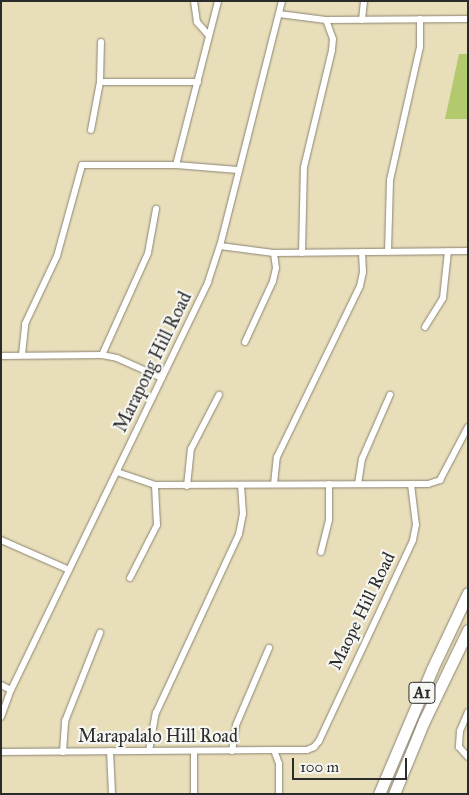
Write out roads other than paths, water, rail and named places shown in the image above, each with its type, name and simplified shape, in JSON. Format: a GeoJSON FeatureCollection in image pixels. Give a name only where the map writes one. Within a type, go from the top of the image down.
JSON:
{"type":"FeatureCollection","features":[{"type":"Feature","properties":{"kind":"highway","name":"A1"},"geometry":{"type":"LineString","coordinates":[[379,794],[432,669],[468,593]]}},
{"type":"Feature","properties":{"kind":"highway","name":"A1"},"geometry":{"type":"LineString","coordinates":[[394,794],[424,721],[468,630]]}},
{"type":"Feature","properties":{"kind":"street"},"geometry":{"type":"LineString","coordinates":[[194,1],[197,22],[209,36]]}},
{"type":"Feature","properties":{"kind":"street"},"geometry":{"type":"LineString","coordinates":[[176,165],[218,1]]}},
{"type":"Feature","properties":{"kind":"street","name":"Marapong Hill Road"},"geometry":{"type":"LineString","coordinates":[[1,717],[11,690],[208,282],[220,246],[282,1]]}},
{"type":"Feature","properties":{"kind":"street"},"geometry":{"type":"LineString","coordinates":[[362,20],[364,1]]}},
{"type":"Feature","properties":{"kind":"street"},"geometry":{"type":"LineString","coordinates":[[279,14],[326,20],[468,19]]}},
{"type":"Feature","properties":{"kind":"street"},"geometry":{"type":"LineString","coordinates":[[388,252],[390,180],[420,47],[420,19]]}},
{"type":"Feature","properties":{"kind":"street"},"geometry":{"type":"LineString","coordinates":[[302,253],[304,167],[332,50],[333,39],[326,20]]}},
{"type":"Feature","properties":{"kind":"street"},"geometry":{"type":"LineString","coordinates":[[91,130],[100,82],[101,42]]}},
{"type":"Feature","properties":{"kind":"street"},"geometry":{"type":"LineString","coordinates":[[100,82],[198,82]]}},
{"type":"Feature","properties":{"kind":"street"},"geometry":{"type":"LineString","coordinates":[[22,356],[25,324],[57,256],[82,165],[176,165],[238,170]]}},
{"type":"Feature","properties":{"kind":"street"},"geometry":{"type":"LineString","coordinates":[[102,355],[148,253],[156,209]]}},
{"type":"Feature","properties":{"kind":"street"},"geometry":{"type":"LineString","coordinates":[[220,246],[274,253],[468,251]]}},
{"type":"Feature","properties":{"kind":"street"},"geometry":{"type":"LineString","coordinates":[[425,327],[443,298],[448,251]]}},
{"type":"Feature","properties":{"kind":"street"},"geometry":{"type":"LineString","coordinates":[[274,484],[277,457],[360,286],[362,252]]}},
{"type":"Feature","properties":{"kind":"street"},"geometry":{"type":"LineString","coordinates":[[245,342],[273,282],[276,268],[274,253]]}},
{"type":"Feature","properties":{"kind":"street"},"geometry":{"type":"LineString","coordinates":[[1,356],[102,355],[116,358],[162,378]]}},
{"type":"Feature","properties":{"kind":"street"},"geometry":{"type":"LineString","coordinates":[[187,486],[191,449],[219,395]]}},
{"type":"Feature","properties":{"kind":"street"},"geometry":{"type":"LineString","coordinates":[[358,484],[362,459],[390,395]]}},
{"type":"Feature","properties":{"kind":"street"},"geometry":{"type":"LineString","coordinates":[[117,472],[155,485],[428,484],[440,480],[468,427]]}},
{"type":"Feature","properties":{"kind":"street"},"geometry":{"type":"LineString","coordinates":[[321,552],[329,520],[328,484]]}},
{"type":"Feature","properties":{"kind":"street","name":"Maope Hill Road"},"geometry":{"type":"LineString","coordinates":[[314,747],[319,741],[344,684],[414,540],[416,525],[412,484]]}},
{"type":"Feature","properties":{"kind":"street"},"geometry":{"type":"LineString","coordinates":[[130,578],[157,525],[155,485]]}},
{"type":"Feature","properties":{"kind":"street"},"geometry":{"type":"LineString","coordinates":[[149,751],[156,713],[239,534],[242,514],[241,485]]}},
{"type":"Feature","properties":{"kind":"street"},"geometry":{"type":"LineString","coordinates":[[1,540],[69,570]]}},
{"type":"Feature","properties":{"kind":"street"},"geometry":{"type":"LineString","coordinates":[[64,752],[65,721],[100,632]]}},
{"type":"Feature","properties":{"kind":"street"},"geometry":{"type":"LineString","coordinates":[[232,750],[236,725],[268,648]]}},
{"type":"Feature","properties":{"kind":"street"},"geometry":{"type":"LineString","coordinates":[[1,685],[11,690]]}},
{"type":"Feature","properties":{"kind":"street"},"geometry":{"type":"LineString","coordinates":[[468,712],[460,731],[460,747],[468,757]]}},
{"type":"Feature","properties":{"kind":"street","name":"Marapalalo Hill Road"},"geometry":{"type":"LineString","coordinates":[[1,752],[307,750],[314,747]]}},
{"type":"Feature","properties":{"kind":"street"},"geometry":{"type":"LineString","coordinates":[[274,750],[279,764],[280,794]]}},
{"type":"Feature","properties":{"kind":"street"},"geometry":{"type":"LineString","coordinates":[[110,751],[112,794]]}},
{"type":"Feature","properties":{"kind":"street"},"geometry":{"type":"LineString","coordinates":[[194,751],[194,794]]}}]}
